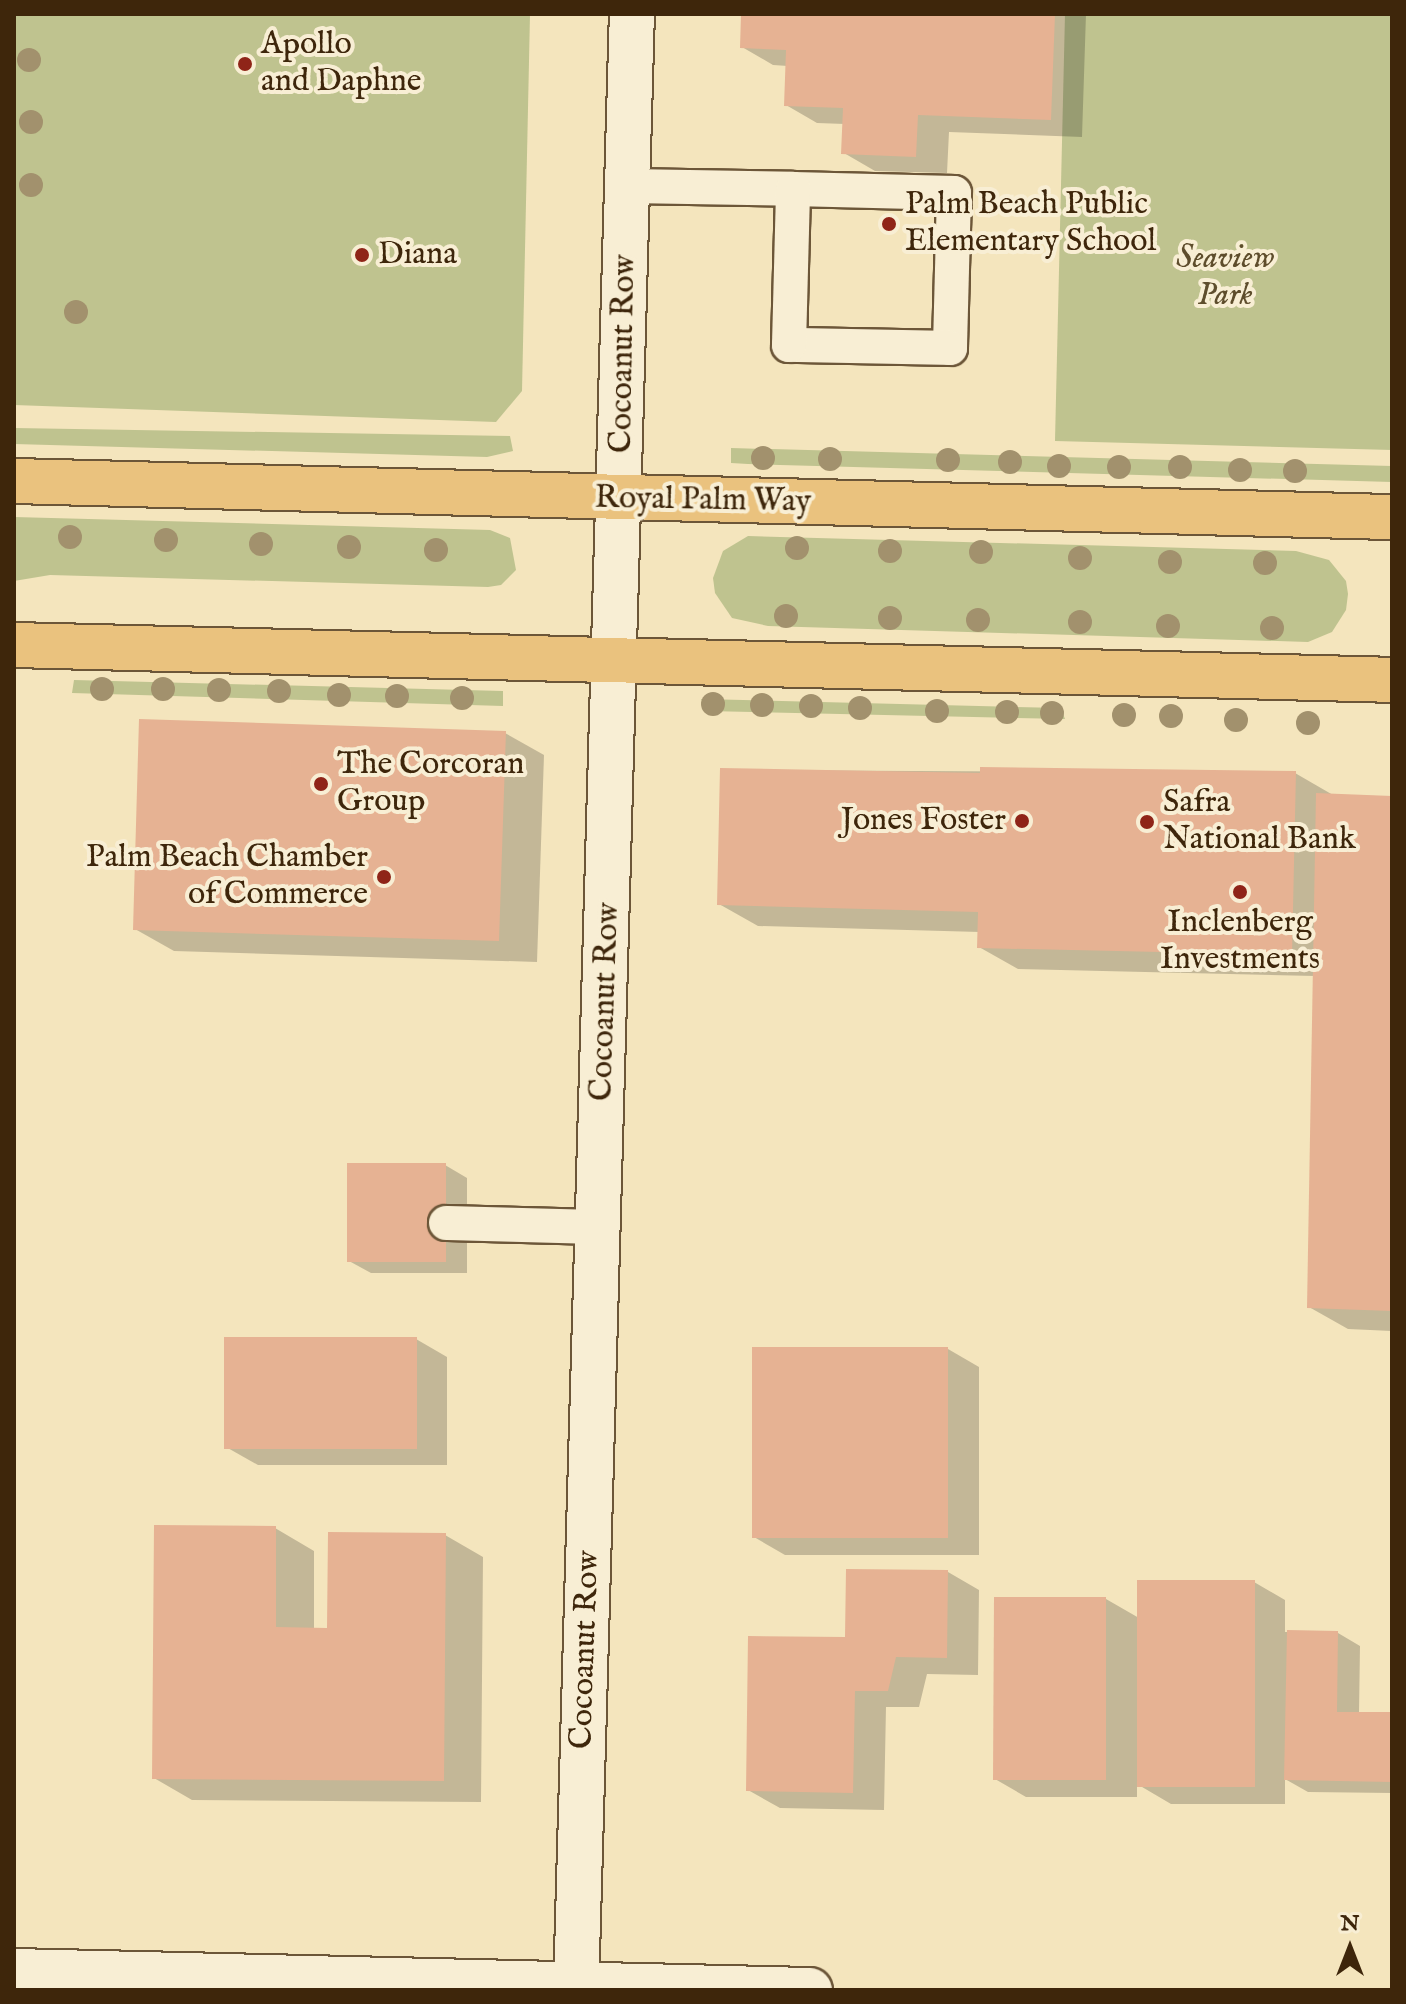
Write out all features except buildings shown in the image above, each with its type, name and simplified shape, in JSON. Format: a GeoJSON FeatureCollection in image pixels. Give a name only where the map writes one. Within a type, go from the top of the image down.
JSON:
{"type":"FeatureCollection","features":[{"type":"Feature","properties":{"kind":"main road","name":"Royal Palm Way"},"geometry":{"type":"LineString","coordinates":[[14,481],[620,500],[1392,517]]}},
{"type":"Feature","properties":{"kind":"main road"},"geometry":{"type":"LineString","coordinates":[[14,645],[1392,680]]}},
{"type":"Feature","properties":{"kind":"street","name":"Cocoanut Row"},"geometry":{"type":"LineString","coordinates":[[576,1987],[632,14]]}},
{"type":"Feature","properties":{"kind":"street"},"geometry":{"type":"LineString","coordinates":[[14,1971],[576,1987],[810,1990]]}},
{"type":"Feature","properties":{"kind":"lane"},"geometry":{"type":"LineString","coordinates":[[629,186],[793,189],[954,193],[950,348],[789,345],[793,189]]}},
{"type":"Feature","properties":{"kind":"lane"},"geometry":{"type":"LineString","coordinates":[[446,1223],[598,1227]]}},
{"type":"Feature","properties":{"kind":"green space"},"geometry":{"type":"Polygon","coordinates":[[[14,14],[530,14],[522,391],[496,422],[14,405],[14,14]]]}},
{"type":"Feature","properties":{"kind":"green space","name":"Seaview Park"},"geometry":{"type":"Polygon","coordinates":[[[1065,14],[1392,14],[1392,450],[1055,441],[1065,14]]]}},
{"type":"Feature","properties":{"kind":"green space"},"geometry":{"type":"Polygon","coordinates":[[[14,428],[510,436],[513,451],[487,457],[14,444],[14,428]]]}},
{"type":"Feature","properties":{"kind":"green space"},"geometry":{"type":"Polygon","coordinates":[[[731,448],[1392,466],[1392,482],[748,464],[731,463],[731,448]]]}},
{"type":"Feature","properties":{"kind":"green space"},"geometry":{"type":"Polygon","coordinates":[[[14,517],[490,530],[510,538],[516,570],[501,585],[488,587],[50,575],[14,581],[14,517]]]}},
{"type":"Feature","properties":{"kind":"green space"},"geometry":{"type":"Polygon","coordinates":[[[748,536],[1296,551],[1329,560],[1346,581],[1348,594],[1346,610],[1332,632],[1308,642],[768,626],[732,618],[715,593],[713,578],[723,551],[748,536]]]}},
{"type":"Feature","properties":{"kind":"green space"},"geometry":{"type":"Polygon","coordinates":[[[74,680],[503,691],[503,706],[72,693],[74,680]]]}},
{"type":"Feature","properties":{"kind":"green space"},"geometry":{"type":"Polygon","coordinates":[[[701,699],[1061,708],[1065,719],[706,711],[701,699]]]}},
{"type":"Feature","properties":{"kind":"place","name":"Apollo and Daphne"},"geometry":{"type":"Point","coordinates":[245,64]}},
{"type":"Feature","properties":{"kind":"place","name":"Palm Beach Public Elementary School"},"geometry":{"type":"Point","coordinates":[889,224]}},
{"type":"Feature","properties":{"kind":"place","name":"Diana"},"geometry":{"type":"Point","coordinates":[362,255]}},
{"type":"Feature","properties":{"kind":"place","name":"The Corcoran Group"},"geometry":{"type":"Point","coordinates":[321,784]}},
{"type":"Feature","properties":{"kind":"place","name":"Jones Foster"},"geometry":{"type":"Point","coordinates":[1022,821]}},
{"type":"Feature","properties":{"kind":"place","name":"Safra National Bank"},"geometry":{"type":"Point","coordinates":[1147,822]}},
{"type":"Feature","properties":{"kind":"place","name":"Palm Beach Chamber of Commerce"},"geometry":{"type":"Point","coordinates":[384,877]}},
{"type":"Feature","properties":{"kind":"place","name":"Inclenberg Investments"},"geometry":{"type":"Point","coordinates":[1240,892]}}]}
